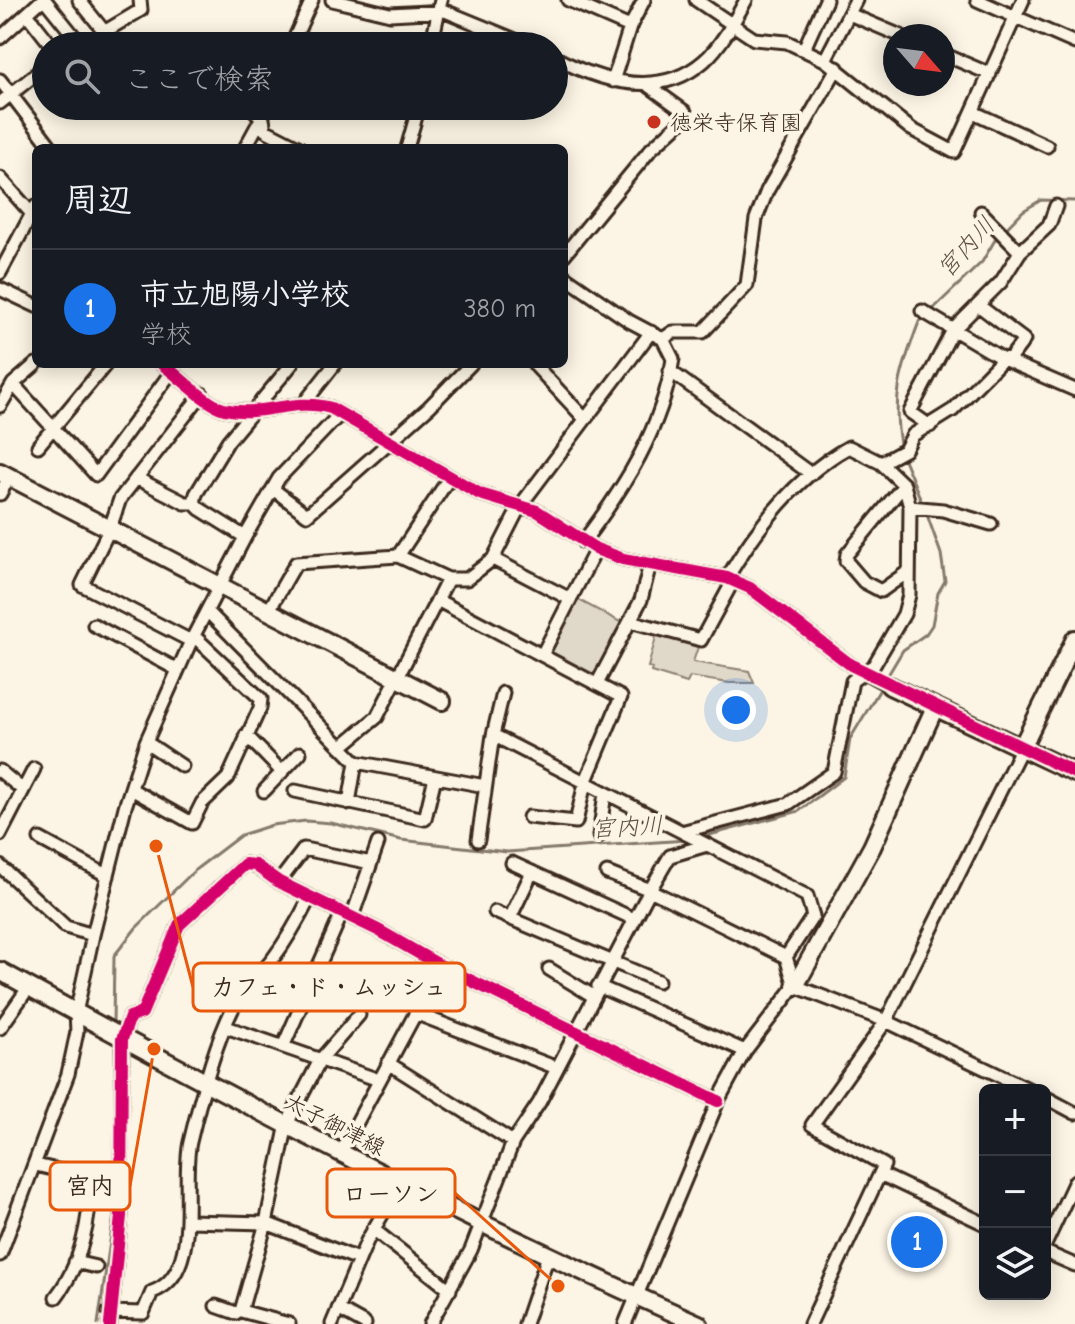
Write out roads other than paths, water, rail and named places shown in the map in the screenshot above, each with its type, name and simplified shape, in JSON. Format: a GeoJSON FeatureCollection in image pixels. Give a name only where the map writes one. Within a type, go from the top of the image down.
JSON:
{"type":"FeatureCollection","features":[{"type":"Feature","properties":{"kind":"street"},"geometry":{"type":"LineString","coordinates":[[0,38],[43,0],[70,32]]}},
{"type":"Feature","properties":{"kind":"street"},"geometry":{"type":"LineString","coordinates":[[79,0],[104,32],[141,10],[140,0]]}},
{"type":"Feature","properties":{"kind":"street"},"geometry":{"type":"LineString","coordinates":[[297,32],[312,0]]}},
{"type":"Feature","properties":{"kind":"street"},"geometry":{"type":"LineString","coordinates":[[332,0],[390,14],[438,6],[496,32]]}},
{"type":"Feature","properties":{"kind":"street"},"geometry":{"type":"LineString","coordinates":[[613,81],[630,27],[644,0]]}},
{"type":"Feature","properties":{"kind":"street"},"geometry":{"type":"LineString","coordinates":[[696,0],[754,39],[769,38],[804,49],[825,60],[911,129],[954,152],[1023,0]]}},
{"type":"Feature","properties":{"kind":"street"},"geometry":{"type":"LineString","coordinates":[[649,86],[704,61],[746,0]]}},
{"type":"Feature","properties":{"kind":"street"},"geometry":{"type":"LineString","coordinates":[[804,49],[826,0]]}},
{"type":"Feature","properties":{"kind":"street"},"geometry":{"type":"LineString","coordinates":[[825,60],[856,0]]}},
{"type":"Feature","properties":{"kind":"street"},"geometry":{"type":"LineString","coordinates":[[977,0],[1075,43]]}},
{"type":"Feature","properties":{"kind":"street"},"geometry":{"type":"LineString","coordinates":[[574,1],[630,27]]}},
{"type":"Feature","properties":{"kind":"street"},"geometry":{"type":"LineString","coordinates":[[433,32],[438,6]]}},
{"type":"Feature","properties":{"kind":"street"},"geometry":{"type":"LineString","coordinates":[[27,14],[41,32]]}},
{"type":"Feature","properties":{"kind":"street"},"geometry":{"type":"LineString","coordinates":[[849,14],[883,28]]}},
{"type":"Feature","properties":{"kind":"street"},"geometry":{"type":"LineString","coordinates":[[955,59],[990,74]]}},
{"type":"Feature","properties":{"kind":"street"},"geometry":{"type":"LineString","coordinates":[[568,63],[613,81],[649,86],[685,112],[684,119],[651,149],[568,250]]}},
{"type":"Feature","properties":{"kind":"street"},"geometry":{"type":"LineString","coordinates":[[663,339],[673,332],[703,332],[743,293],[750,276],[756,219],[767,191],[837,68]]}},
{"type":"Feature","properties":{"kind":"street"},"geometry":{"type":"LineString","coordinates":[[0,103],[32,77]]}},
{"type":"Feature","properties":{"kind":"street"},"geometry":{"type":"LineString","coordinates":[[0,80],[49,144]]}},
{"type":"Feature","properties":{"kind":"street"},"geometry":{"type":"LineString","coordinates":[[973,112],[1047,146]]}},
{"type":"Feature","properties":{"kind":"street"},"geometry":{"type":"LineString","coordinates":[[247,144],[262,120]]}},
{"type":"Feature","properties":{"kind":"street"},"geometry":{"type":"LineString","coordinates":[[263,120],[265,130],[292,144]]}},
{"type":"Feature","properties":{"kind":"street"},"geometry":{"type":"LineString","coordinates":[[408,144],[415,120]]}},
{"type":"Feature","properties":{"kind":"street"},"geometry":{"type":"LineString","coordinates":[[0,178],[32,208]]}},
{"type":"Feature","properties":{"kind":"street"},"geometry":{"type":"LineString","coordinates":[[930,426],[910,412],[953,330],[1001,282],[1020,252],[1049,225],[1056,206]]}},
{"type":"Feature","properties":{"kind":"street"},"geometry":{"type":"LineString","coordinates":[[981,212],[1020,252]]}},
{"type":"Feature","properties":{"kind":"street"},"geometry":{"type":"LineString","coordinates":[[0,273],[32,214]]}},
{"type":"Feature","properties":{"kind":"street"},"geometry":{"type":"LineString","coordinates":[[568,279],[663,339],[673,359],[654,424],[638,460],[621,492],[583,542]]}},
{"type":"Feature","properties":{"kind":"street"},"geometry":{"type":"LineString","coordinates":[[0,289],[32,304]]}},
{"type":"Feature","properties":{"kind":"street"},"geometry":{"type":"LineString","coordinates":[[881,463],[901,451],[913,435],[953,410],[1003,359],[1011,357],[1024,340],[978,305]]}},
{"type":"Feature","properties":{"kind":"street"},"geometry":{"type":"LineString","coordinates":[[926,313],[1003,359],[1075,390]]}},
{"type":"Feature","properties":{"kind":"street"},"geometry":{"type":"LineString","coordinates":[[269,610],[296,563],[398,556],[448,579],[467,579],[493,559],[520,506],[651,332]]}},
{"type":"Feature","properties":{"kind":"street"},"geometry":{"type":"LineString","coordinates":[[0,406],[13,384],[32,367]]}},
{"type":"Feature","properties":{"kind":"street"},"geometry":{"type":"LineString","coordinates":[[38,446],[103,368]]}},
{"type":"Feature","properties":{"kind":"street"},"geometry":{"type":"LineString","coordinates":[[13,384],[96,475],[166,368]]}},
{"type":"Feature","properties":{"kind":"street"},"geometry":{"type":"LineString","coordinates":[[168,368],[224,409],[256,411],[305,402],[340,414],[480,494],[537,511],[596,549],[650,564],[730,579],[768,599],[822,645],[863,672],[1075,773]]}},
{"type":"Feature","properties":{"kind":"street"},"geometry":{"type":"LineString","coordinates":[[194,503],[213,462],[289,368]]}},
{"type":"Feature","properties":{"kind":"street"},"geometry":{"type":"LineString","coordinates":[[305,402],[332,368]]}},
{"type":"Feature","properties":{"kind":"street"},"geometry":{"type":"LineString","coordinates":[[273,489],[307,515],[467,368]]}},
{"type":"Feature","properties":{"kind":"street"},"geometry":{"type":"LineString","coordinates":[[538,368],[585,419]]}},
{"type":"Feature","properties":{"kind":"street"},"geometry":{"type":"LineString","coordinates":[[670,371],[811,474]]}},
{"type":"Feature","properties":{"kind":"street"},"geometry":{"type":"LineString","coordinates":[[131,789],[192,823],[202,803],[228,778],[261,699],[192,639],[82,585],[110,528],[120,499],[202,394]]}},
{"type":"Feature","properties":{"kind":"street"},"geometry":{"type":"LineString","coordinates":[[0,1255],[68,1074],[77,1032],[76,1013],[93,935],[146,742],[192,639],[273,489],[340,414]]}},
{"type":"Feature","properties":{"kind":"street"},"geometry":{"type":"LineString","coordinates":[[630,621],[701,640],[754,532],[811,474],[849,447],[881,463],[904,485],[921,508],[991,524]]}},
{"type":"Feature","properties":{"kind":"street"},"geometry":{"type":"LineString","coordinates":[[0,494],[5,474],[442,701]]}},
{"type":"Feature","properties":{"kind":"street"},"geometry":{"type":"LineString","coordinates":[[398,556],[450,477]]}},
{"type":"Feature","properties":{"kind":"street"},"geometry":{"type":"LineString","coordinates":[[136,478],[185,503],[194,503],[245,537]]}},
{"type":"Feature","properties":{"kind":"street"},"geometry":{"type":"LineString","coordinates":[[904,485],[847,554],[846,561],[864,582],[881,591],[909,571]]}},
{"type":"Feature","properties":{"kind":"street"},"geometry":{"type":"LineString","coordinates":[[685,831],[788,804],[827,778],[837,766],[852,681],[874,665],[904,614],[921,508]]}},
{"type":"Feature","properties":{"kind":"street"},"geometry":{"type":"LineString","coordinates":[[542,655],[596,549]]}},
{"type":"Feature","properties":{"kind":"street"},"geometry":{"type":"LineString","coordinates":[[493,559],[570,599]]}},
{"type":"Feature","properties":{"kind":"street"},"geometry":{"type":"LineString","coordinates":[[597,684],[641,600],[650,564]]}},
{"type":"Feature","properties":{"kind":"street"},"geometry":{"type":"LineString","coordinates":[[341,747],[377,717],[448,579]]}},
{"type":"Feature","properties":{"kind":"street"},"geometry":{"type":"LineString","coordinates":[[437,600],[621,697],[585,783],[576,822],[528,817]]}},
{"type":"Feature","properties":{"kind":"street"},"geometry":{"type":"LineString","coordinates":[[207,611],[356,762],[485,786]]}},
{"type":"Feature","properties":{"kind":"street"},"geometry":{"type":"LineString","coordinates":[[94,625],[178,670]]}},
{"type":"Feature","properties":{"kind":"street"},"geometry":{"type":"LineString","coordinates":[[810,1324],[884,1165],[812,1125],[886,1021],[1075,639]]}},
{"type":"Feature","properties":{"kind":"street"},"geometry":{"type":"LineString","coordinates":[[478,840],[493,735],[503,693]]}},
{"type":"Feature","properties":{"kind":"street"},"geometry":{"type":"LineString","coordinates":[[625,1324],[718,1101],[745,1051],[795,986],[872,847],[935,707]]}},
{"type":"Feature","properties":{"kind":"street"},"geometry":{"type":"LineString","coordinates":[[246,735],[282,772]]}},
{"type":"Feature","properties":{"kind":"street"},"geometry":{"type":"LineString","coordinates":[[493,735],[807,896],[813,916],[786,957]]}},
{"type":"Feature","properties":{"kind":"street"},"geometry":{"type":"LineString","coordinates":[[146,742],[182,766]]}},
{"type":"Feature","properties":{"kind":"street"},"geometry":{"type":"LineString","coordinates":[[264,791],[300,753]]}},
{"type":"Feature","properties":{"kind":"street"},"geometry":{"type":"LineString","coordinates":[[349,803],[356,762]]}},
{"type":"Feature","properties":{"kind":"street"},"geometry":{"type":"LineString","coordinates":[[0,835],[34,769]]}},
{"type":"Feature","properties":{"kind":"street"},"geometry":{"type":"LineString","coordinates":[[0,771],[23,790]]}},
{"type":"Feature","properties":{"kind":"street"},"geometry":{"type":"LineString","coordinates":[[295,791],[425,819],[435,777]]}},
{"type":"Feature","properties":{"kind":"street"},"geometry":{"type":"LineString","coordinates":[[599,836],[605,793]]}},
{"type":"Feature","properties":{"kind":"street"},"geometry":{"type":"LineString","coordinates":[[40,839],[108,876]]}},
{"type":"Feature","properties":{"kind":"street"},"geometry":{"type":"LineString","coordinates":[[283,1047],[378,843]]}},
{"type":"Feature","properties":{"kind":"street"},"geometry":{"type":"LineString","coordinates":[[430,1324],[482,1223],[513,1142],[557,1068],[573,1032],[650,890],[670,856],[707,845]]}},
{"type":"Feature","properties":{"kind":"street"},"geometry":{"type":"LineString","coordinates":[[279,882],[304,849],[371,863]]}},
{"type":"Feature","properties":{"kind":"street"},"geometry":{"type":"LineString","coordinates":[[512,863],[634,919]]}},
{"type":"Feature","properties":{"kind":"street"},"geometry":{"type":"LineString","coordinates":[[310,897],[276,954],[234,1006],[226,1027],[207,1083],[185,1169],[189,1221],[176,1272],[165,1287],[152,1292],[143,1313],[110,1318],[121,1216],[122,1039],[130,1017],[142,1013],[179,925],[245,864],[255,865],[279,882],[310,897],[347,915],[441,966],[718,1101]]}},
{"type":"Feature","properties":{"kind":"street"},"geometry":{"type":"LineString","coordinates":[[0,866],[66,927],[93,935]]}},
{"type":"Feature","properties":{"kind":"street"},"geometry":{"type":"LineString","coordinates":[[510,918],[532,872]]}},
{"type":"Feature","properties":{"kind":"street"},"geometry":{"type":"LineString","coordinates":[[607,873],[650,890],[786,957],[795,986]]}},
{"type":"Feature","properties":{"kind":"street"},"geometry":{"type":"LineString","coordinates":[[495,912],[658,981]]}},
{"type":"Feature","properties":{"kind":"street"},"geometry":{"type":"LineString","coordinates":[[341,1152],[441,966]]}},
{"type":"Feature","properties":{"kind":"street"},"geometry":{"type":"LineString","coordinates":[[549,969],[595,991],[745,1051]]}},
{"type":"Feature","properties":{"kind":"street","name":"太子御津線"},"geometry":{"type":"LineString","coordinates":[[0,971],[122,1039],[341,1152],[548,1256],[699,1324]]}},
{"type":"Feature","properties":{"kind":"street"},"geometry":{"type":"LineString","coordinates":[[795,986],[886,1021],[1017,1084]]}},
{"type":"Feature","properties":{"kind":"street"},"geometry":{"type":"LineString","coordinates":[[0,1028],[29,987]]}},
{"type":"Feature","properties":{"kind":"street"},"geometry":{"type":"LineString","coordinates":[[415,1013],[557,1068]]}},
{"type":"Feature","properties":{"kind":"street"},"geometry":{"type":"LineString","coordinates":[[236,1316],[266,1223],[287,1124],[320,1060],[359,1015]]}},
{"type":"Feature","properties":{"kind":"street"},"geometry":{"type":"LineString","coordinates":[[226,1027],[379,1080]]}},
{"type":"Feature","properties":{"kind":"street"},"geometry":{"type":"LineString","coordinates":[[388,1063],[513,1142]]}},
{"type":"Feature","properties":{"kind":"street"},"geometry":{"type":"LineString","coordinates":[[1051,1100],[1075,1113]]}},
{"type":"Feature","properties":{"kind":"street"},"geometry":{"type":"LineString","coordinates":[[36,1165],[90,1178],[88,1219],[75,1262],[56,1297]]}},
{"type":"Feature","properties":{"kind":"street"},"geometry":{"type":"LineString","coordinates":[[880,1174],[979,1221]]}},
{"type":"Feature","properties":{"kind":"street"},"geometry":{"type":"LineString","coordinates":[[1051,1232],[1075,1181]]}},
{"type":"Feature","properties":{"kind":"street"},"geometry":{"type":"LineString","coordinates":[[332,1324],[358,1259],[401,1182]]}},
{"type":"Feature","properties":{"kind":"street"},"geometry":{"type":"LineString","coordinates":[[189,1221],[266,1223],[358,1259]]}},
{"type":"Feature","properties":{"kind":"street"},"geometry":{"type":"LineString","coordinates":[[373,1229],[450,1290]]}},
{"type":"Feature","properties":{"kind":"street"},"geometry":{"type":"LineString","coordinates":[[1051,1255],[1075,1265]]}},
{"type":"Feature","properties":{"kind":"street"},"geometry":{"type":"LineString","coordinates":[[525,1324],[548,1256]]}},
{"type":"Feature","properties":{"kind":"street"},"geometry":{"type":"LineString","coordinates":[[75,1262],[96,1267]]}},
{"type":"Feature","properties":{"kind":"street"},"geometry":{"type":"LineString","coordinates":[[216,1306],[236,1316],[289,1324]]}},
{"type":"Feature","properties":{"kind":"street"},"geometry":{"type":"LineString","coordinates":[[338,1309],[365,1324]]}},
{"type":"Feature","properties":{"kind":"waterway","name":"宮内川"},"geometry":{"type":"LineString","coordinates":[[931,311],[982,262],[995,240],[1023,211],[1041,200],[1075,201]]}},
{"type":"Feature","properties":{"kind":"waterway","name":"宮内川"},"geometry":{"type":"LineString","coordinates":[[901,449],[897,415],[900,384],[919,322],[925,316]]}},
{"type":"Feature","properties":{"kind":"waterway","name":"宮内川"},"geometry":{"type":"LineString","coordinates":[[903,457],[923,505]]}},
{"type":"Feature","properties":{"kind":"waterway","name":"宮内川"},"geometry":{"type":"LineString","coordinates":[[885,680],[903,650],[926,634],[932,625],[938,593],[945,581],[941,554],[926,512]]}},
{"type":"Feature","properties":{"kind":"waterway","name":"宮内川"},"geometry":{"type":"LineString","coordinates":[[702,837],[799,811],[844,777],[850,739],[882,686]]}},
{"type":"Feature","properties":{"kind":"waterway","name":"宮内川"},"geometry":{"type":"LineString","coordinates":[[113,1025],[114,956],[136,928],[195,870],[241,835],[272,825],[306,821],[331,823],[401,840],[507,852],[687,840]]}},
{"type":"Feature","properties":{"kind":"waterway","name":"宮内川"},"geometry":{"type":"LineString","coordinates":[[114,1041],[116,1065]]}},
{"type":"Feature","properties":{"kind":"waterway","name":"宮内川"},"geometry":{"type":"LineString","coordinates":[[98,1324],[114,1214],[116,1073]]}},
{"type":"Feature","properties":{"kind":"place","name":"徳栄寺保育園"},"geometry":{"type":"Point","coordinates":[654,122]}},
{"type":"Feature","properties":{"kind":"place","name":"カフェ・ド・ムッシュ"},"geometry":{"type":"Point","coordinates":[156,846]}},
{"type":"Feature","properties":{"kind":"place","name":"宮内"},"geometry":{"type":"Point","coordinates":[154,1049]}},
{"type":"Feature","properties":{"kind":"place","name":"市立旭陽小学校"},"geometry":{"type":"Point","coordinates":[917,1242]}},
{"type":"Feature","properties":{"kind":"place","name":"ローソン"},"geometry":{"type":"Point","coordinates":[558,1286]}}]}
